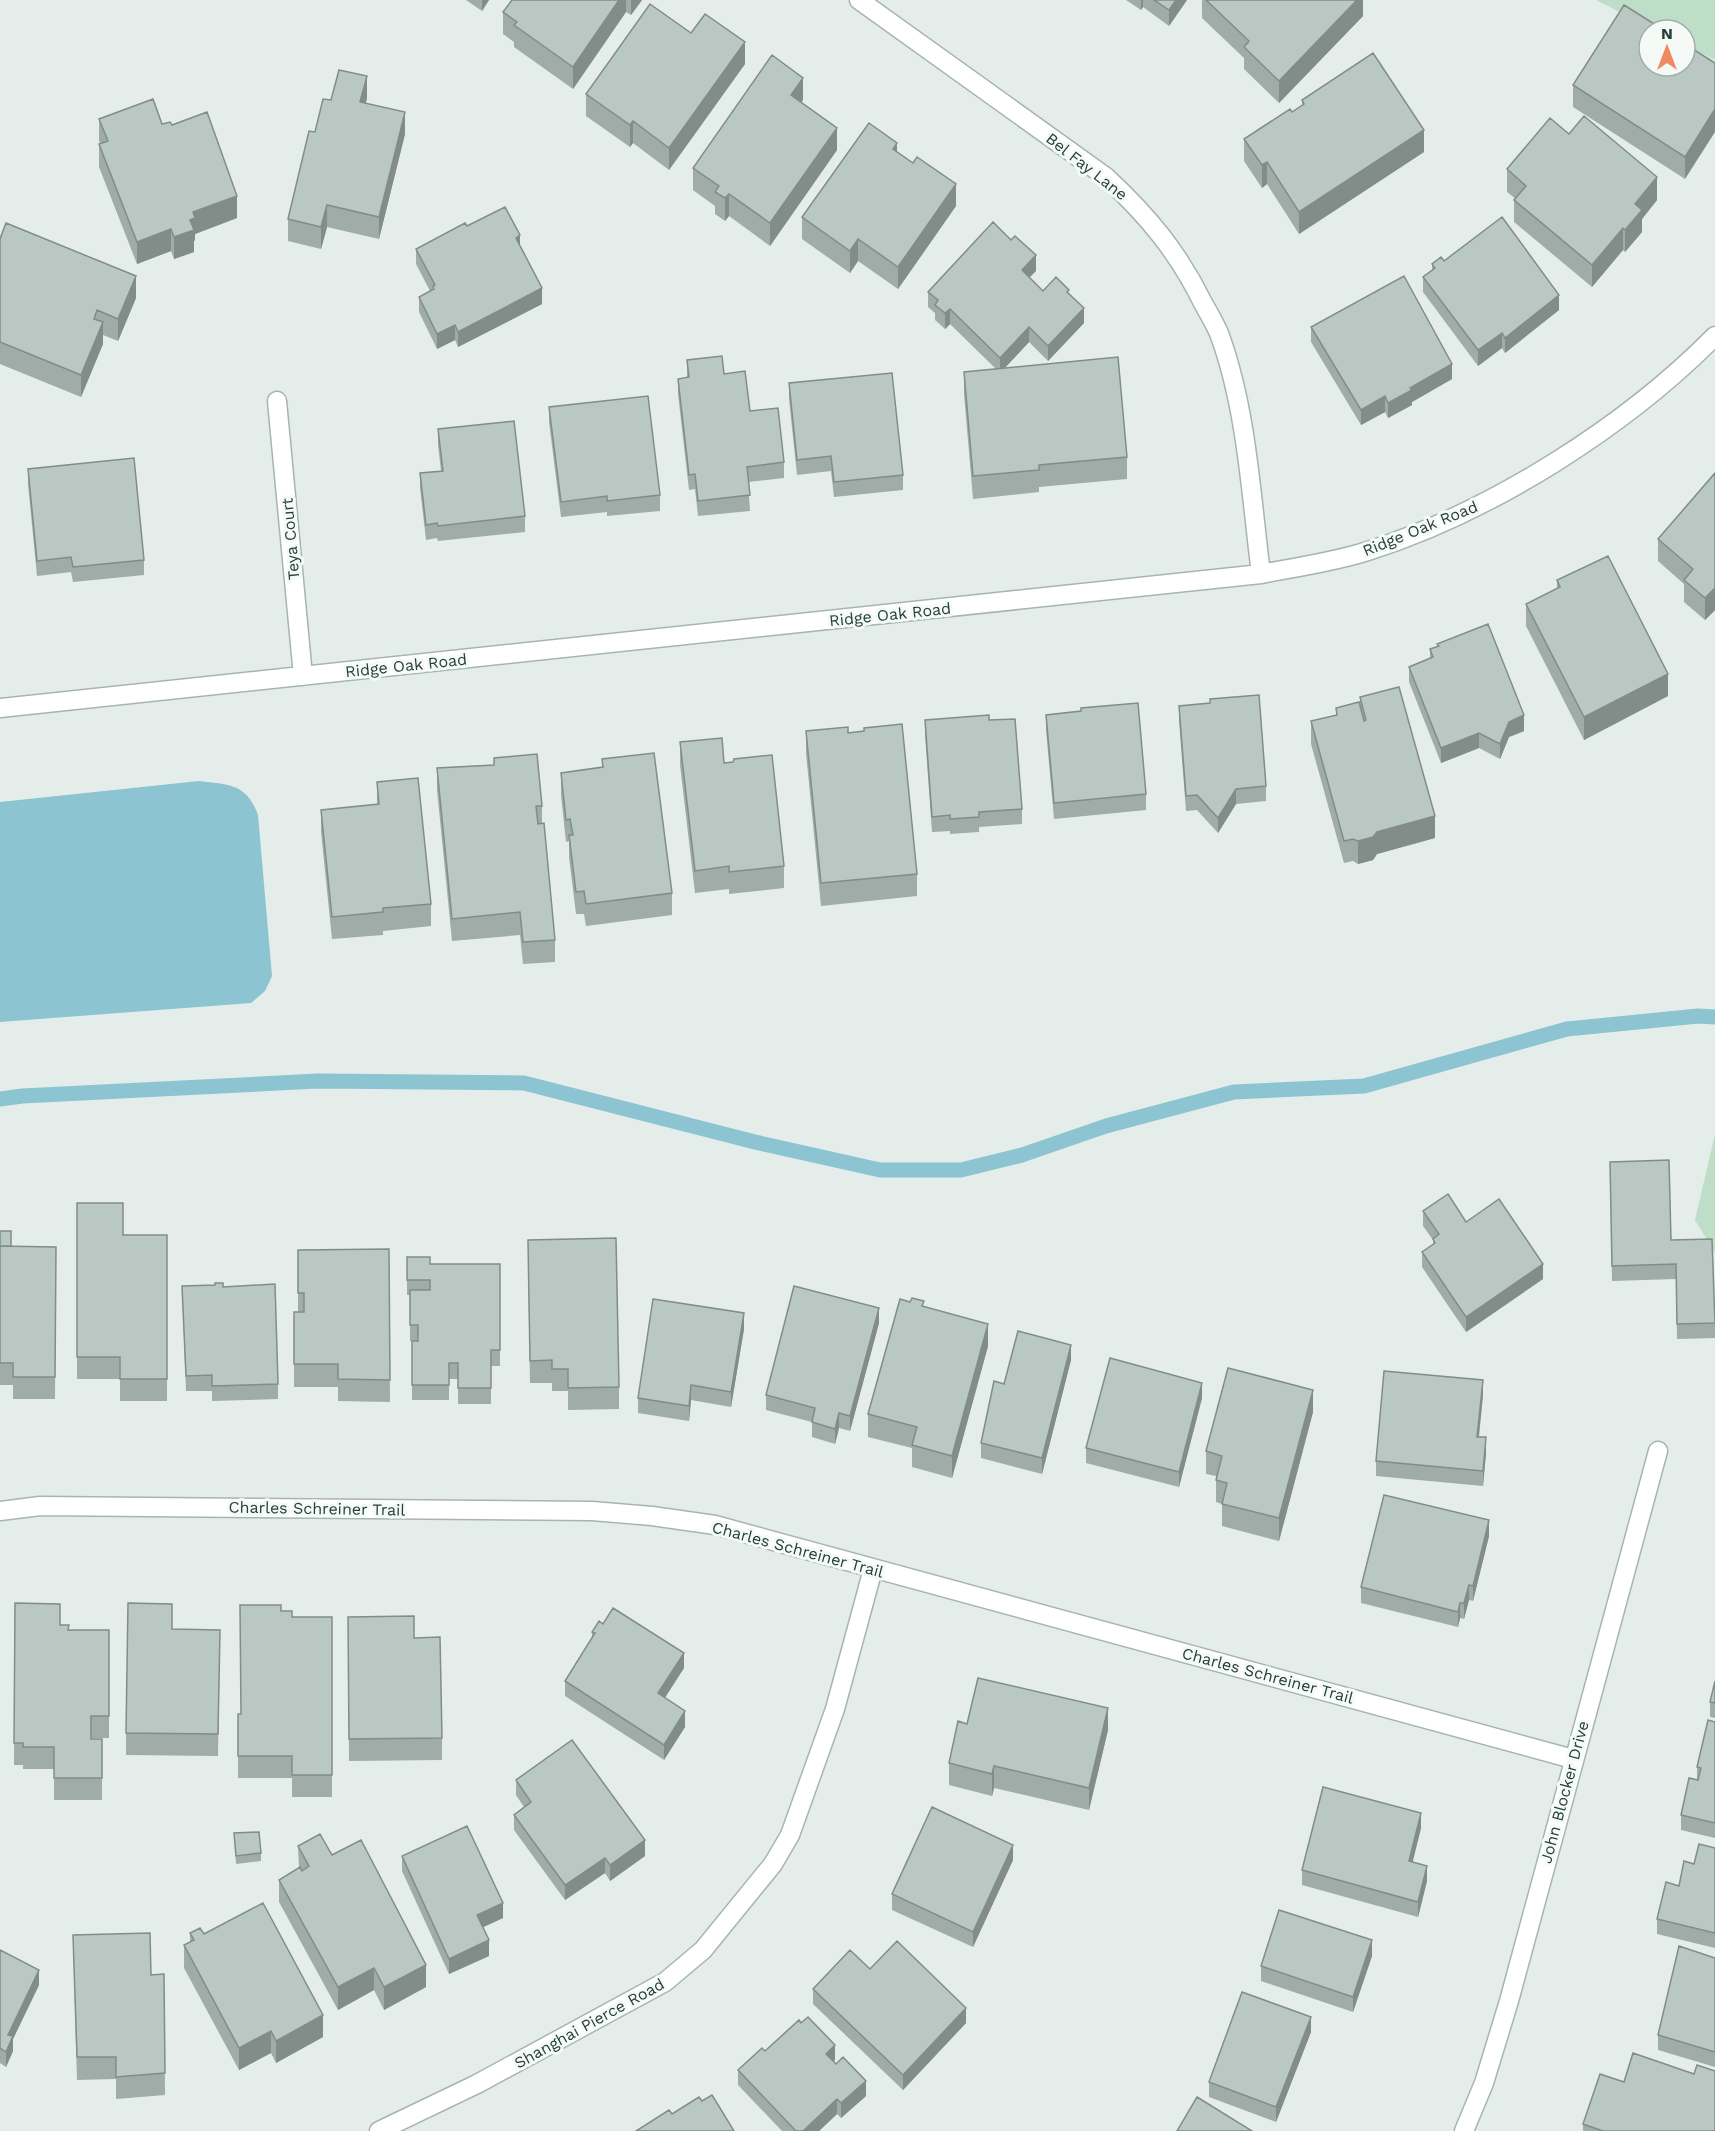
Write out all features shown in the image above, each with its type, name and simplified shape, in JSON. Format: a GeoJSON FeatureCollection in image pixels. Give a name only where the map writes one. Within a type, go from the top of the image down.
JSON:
{"type":"FeatureCollection","features":[{"type":"Feature","properties":{"kind":"street","name":"Bel Fay Lane"},"geometry":{"type":"LineString","coordinates":[[859,0],[1106,177],[1136,204],[1176,254],[1219,334],[1232,379],[1244,440],[1261,574]]}},
{"type":"Feature","properties":{"kind":"street","name":"Ridge Oak Road"},"geometry":{"type":"LineString","coordinates":[[0,708],[1261,574],[1368,551],[1435,525],[1498,495],[1585,445],[1691,361],[1715,336]]}},
{"type":"Feature","properties":{"kind":"street","name":"Teya Court"},"geometry":{"type":"LineString","coordinates":[[277,401],[303,676]]}},
{"type":"Feature","properties":{"kind":"street","name":"John Blocker Drive"},"geometry":{"type":"LineString","coordinates":[[1464,2131],[1484,2083],[1509,2001],[1658,1451]]}},
{"type":"Feature","properties":{"kind":"street","name":"Charles Schreiner Trail"},"geometry":{"type":"LineString","coordinates":[[0,1511],[40,1506],[592,1511],[652,1516],[715,1525],[1573,1759]]}},
{"type":"Feature","properties":{"kind":"street","name":"Shanghai Pierce Road"},"geometry":{"type":"LineString","coordinates":[[379,2131],[477,2084],[665,1982],[703,1950],[773,1864],[790,1835],[835,1709],[873,1569]]}},
{"type":"Feature","properties":{"kind":"green space"},"geometry":{"type":"Polygon","coordinates":[[[1596,0],[1715,0],[1715,60],[1697,51],[1697,18],[1637,18],[1637,21],[1596,0]]]}},
{"type":"Feature","properties":{"kind":"green space"},"geometry":{"type":"Polygon","coordinates":[[[1715,1134],[1715,1253],[1695,1220],[1715,1134]]]}},
{"type":"Feature","properties":{"kind":"water"},"geometry":{"type":"Polygon","coordinates":[[[199,781],[228,785],[242,791],[258,815],[272,976],[265,991],[251,1003],[0,1022],[0,802],[199,781]]]}},
{"type":"Feature","properties":{"kind":"building"},"geometry":{"type":"Polygon","coordinates":[[[512,0],[619,0],[573,67],[514,25],[517,22],[503,12],[512,0]]]}},
{"type":"Feature","properties":{"kind":"building"},"geometry":{"type":"Polygon","coordinates":[[[1154,0],[1176,0],[1169,10],[1154,0]]]}},
{"type":"Feature","properties":{"kind":"building"},"geometry":{"type":"Polygon","coordinates":[[[1206,0],[1357,0],[1279,81],[1244,47],[1249,41],[1206,0]]]}},
{"type":"Feature","properties":{"kind":"building"},"geometry":{"type":"Polygon","coordinates":[[[650,4],[691,33],[705,14],[745,42],[669,148],[633,121],[630,125],[586,94],[650,4]]]}},
{"type":"Feature","properties":{"kind":"building"},"geometry":{"type":"Polygon","coordinates":[[[1624,5],[1645,18],[1637,18],[1637,78],[1697,78],[1697,52],[1715,63],[1715,109],[1685,157],[1573,85],[1624,5]]]}},
{"type":"Feature","properties":{"kind":"building"},"geometry":{"type":"Polygon","coordinates":[[[1373,53],[1424,130],[1299,212],[1267,162],[1262,165],[1244,139],[1290,109],[1292,112],[1304,104],[1302,100],[1373,53]]]}},
{"type":"Feature","properties":{"kind":"building"},"geometry":{"type":"Polygon","coordinates":[[[772,55],[803,78],[791,95],[837,128],[770,223],[729,194],[725,198],[715,192],[719,186],[693,168],[772,55]]]}},
{"type":"Feature","properties":{"kind":"building"},"geometry":{"type":"Polygon","coordinates":[[[339,70],[367,76],[360,102],[405,112],[379,217],[327,205],[321,227],[288,219],[309,131],[315,132],[323,99],[331,100],[339,70]]]}},
{"type":"Feature","properties":{"kind":"building"},"geometry":{"type":"Polygon","coordinates":[[[153,99],[162,124],[170,122],[172,125],[207,112],[237,196],[193,212],[195,218],[190,220],[194,230],[174,237],[171,229],[137,242],[99,144],[108,141],[99,119],[153,99]]]}},
{"type":"Feature","properties":{"kind":"building"},"geometry":{"type":"Polygon","coordinates":[[[1584,116],[1657,177],[1635,204],[1642,210],[1625,230],[1623,228],[1592,265],[1514,200],[1526,186],[1507,169],[1550,118],[1569,134],[1584,116]]]}},
{"type":"Feature","properties":{"kind":"building"},"geometry":{"type":"Polygon","coordinates":[[[869,123],[897,143],[893,149],[913,163],[917,157],[956,184],[898,267],[858,239],[850,251],[802,217],[869,123]]]}},
{"type":"Feature","properties":{"kind":"building"},"geometry":{"type":"Polygon","coordinates":[[[505,207],[520,235],[516,238],[542,288],[458,332],[455,325],[437,334],[419,297],[434,289],[435,285],[416,249],[465,223],[467,226],[505,207]]]}},
{"type":"Feature","properties":{"kind":"building"},"geometry":{"type":"Polygon","coordinates":[[[1502,217],[1559,295],[1505,338],[1502,333],[1478,350],[1423,277],[1435,268],[1432,264],[1441,257],[1444,261],[1502,217]]]}},
{"type":"Feature","properties":{"kind":"building"},"geometry":{"type":"Polygon","coordinates":[[[993,222],[1011,240],[1015,236],[1036,255],[1022,270],[1043,291],[1056,277],[1069,290],[1067,292],[1084,308],[1048,346],[1029,327],[1000,358],[950,309],[945,313],[935,305],[938,300],[928,292],[993,222]]]}},
{"type":"Feature","properties":{"kind":"building"},"geometry":{"type":"Polygon","coordinates":[[[6,223],[136,276],[118,319],[97,310],[94,319],[103,322],[81,375],[0,342],[0,239],[6,223]]]}},
{"type":"Feature","properties":{"kind":"building"},"geometry":{"type":"Polygon","coordinates":[[[1404,276],[1452,364],[1388,403],[1385,396],[1361,410],[1311,327],[1404,276]]]}},
{"type":"Feature","properties":{"kind":"building"},"geometry":{"type":"Polygon","coordinates":[[[722,356],[724,374],[745,371],[750,411],[778,408],[784,462],[747,467],[750,495],[698,501],[695,474],[689,475],[678,379],[689,377],[687,360],[722,356]]]}},
{"type":"Feature","properties":{"kind":"building"},"geometry":{"type":"Polygon","coordinates":[[[1118,357],[1127,457],[1039,465],[1039,470],[973,476],[964,372],[1118,357]]]}},
{"type":"Feature","properties":{"kind":"building"},"geometry":{"type":"Polygon","coordinates":[[[892,373],[903,475],[834,482],[831,456],[797,460],[789,383],[892,373]]]}},
{"type":"Feature","properties":{"kind":"building"},"geometry":{"type":"Polygon","coordinates":[[[648,396],[660,495],[607,501],[607,496],[561,502],[549,407],[648,396]]]}},
{"type":"Feature","properties":{"kind":"building"},"geometry":{"type":"Polygon","coordinates":[[[514,421],[525,516],[438,526],[437,523],[426,525],[420,473],[443,471],[438,429],[514,421]]]}},
{"type":"Feature","properties":{"kind":"building"},"geometry":{"type":"Polygon","coordinates":[[[134,458],[144,560],[73,567],[71,557],[37,561],[28,469],[134,458]]]}},
{"type":"Feature","properties":{"kind":"building"},"geometry":{"type":"Polygon","coordinates":[[[1715,473],[1715,588],[1705,598],[1684,580],[1693,569],[1658,539],[1715,473]]]}},
{"type":"Feature","properties":{"kind":"building"},"geometry":{"type":"Polygon","coordinates":[[[1608,556],[1668,674],[1584,717],[1526,604],[1560,587],[1557,580],[1608,556]]]}},
{"type":"Feature","properties":{"kind":"building"},"geometry":{"type":"Polygon","coordinates":[[[1488,624],[1524,715],[1509,722],[1500,744],[1479,733],[1441,748],[1409,667],[1433,657],[1430,649],[1439,646],[1437,644],[1488,624]]]}},
{"type":"Feature","properties":{"kind":"building"},"geometry":{"type":"Polygon","coordinates":[[[1399,687],[1435,816],[1377,832],[1373,837],[1358,841],[1353,839],[1344,841],[1311,721],[1337,715],[1336,708],[1359,702],[1364,721],[1366,720],[1360,697],[1399,687]]]}},
{"type":"Feature","properties":{"kind":"building"},"geometry":{"type":"Polygon","coordinates":[[[1259,695],[1266,786],[1236,789],[1218,818],[1197,795],[1186,796],[1179,706],[1210,703],[1210,699],[1259,695]]]}},
{"type":"Feature","properties":{"kind":"building"},"geometry":{"type":"Polygon","coordinates":[[[1138,703],[1146,794],[1054,803],[1046,715],[1081,711],[1081,708],[1138,703]]]}},
{"type":"Feature","properties":{"kind":"building"},"geometry":{"type":"Polygon","coordinates":[[[989,715],[989,720],[1015,719],[1022,809],[979,812],[979,817],[950,819],[950,815],[932,817],[925,720],[989,715]]]}},
{"type":"Feature","properties":{"kind":"building"},"geometry":{"type":"Polygon","coordinates":[[[902,724],[917,874],[821,883],[806,731],[848,727],[848,733],[864,731],[864,728],[902,724]]]}},
{"type":"Feature","properties":{"kind":"building"},"geometry":{"type":"Polygon","coordinates":[[[722,738],[724,763],[733,762],[734,759],[772,755],[784,866],[729,872],[729,866],[695,871],[680,742],[722,738]]]}},
{"type":"Feature","properties":{"kind":"building"},"geometry":{"type":"Polygon","coordinates":[[[654,753],[672,893],[586,904],[584,891],[576,892],[569,835],[573,835],[570,819],[566,820],[561,773],[603,767],[602,759],[654,753]]]}},
{"type":"Feature","properties":{"kind":"building"},"geometry":{"type":"Polygon","coordinates":[[[537,754],[542,806],[536,806],[538,824],[544,823],[555,940],[523,942],[520,912],[452,919],[437,768],[494,765],[494,758],[537,754]]]}},
{"type":"Feature","properties":{"kind":"building"},"geometry":{"type":"Polygon","coordinates":[[[418,778],[431,904],[383,908],[383,912],[332,917],[321,810],[379,804],[377,782],[418,778]]]}},
{"type":"Feature","properties":{"kind":"building"},"geometry":{"type":"Polygon","coordinates":[[[1669,1160],[1671,1240],[1712,1239],[1715,1323],[1677,1324],[1676,1264],[1612,1266],[1610,1162],[1669,1160]]]}},
{"type":"Feature","properties":{"kind":"building"},"geometry":{"type":"Polygon","coordinates":[[[1448,1194],[1466,1222],[1499,1199],[1543,1264],[1466,1317],[1422,1252],[1435,1243],[1433,1239],[1439,1234],[1423,1211],[1448,1194]]]}},
{"type":"Feature","properties":{"kind":"building"},"geometry":{"type":"Polygon","coordinates":[[[77,1203],[123,1203],[123,1235],[167,1235],[167,1379],[120,1379],[120,1357],[77,1357],[77,1203]]]}},
{"type":"Feature","properties":{"kind":"building"},"geometry":{"type":"Polygon","coordinates":[[[0,1231],[11,1231],[11,1246],[0,1246],[0,1231]]]}},
{"type":"Feature","properties":{"kind":"building"},"geometry":{"type":"Polygon","coordinates":[[[616,1238],[619,1387],[568,1388],[568,1369],[552,1369],[552,1360],[530,1361],[528,1240],[616,1238]]]}},
{"type":"Feature","properties":{"kind":"building"},"geometry":{"type":"Polygon","coordinates":[[[0,1246],[56,1247],[55,1377],[13,1377],[13,1363],[0,1363],[0,1246]]]}},
{"type":"Feature","properties":{"kind":"building"},"geometry":{"type":"Polygon","coordinates":[[[389,1249],[390,1380],[338,1379],[338,1364],[294,1364],[294,1312],[304,1312],[304,1293],[298,1293],[298,1250],[389,1249]]]}},
{"type":"Feature","properties":{"kind":"building"},"geometry":{"type":"Polygon","coordinates":[[[407,1257],[430,1257],[430,1264],[500,1264],[500,1350],[491,1350],[491,1388],[458,1388],[458,1363],[449,1363],[449,1385],[412,1385],[412,1341],[418,1341],[418,1325],[410,1325],[410,1290],[430,1290],[430,1280],[407,1280],[407,1257]]]}},
{"type":"Feature","properties":{"kind":"building"},"geometry":{"type":"Polygon","coordinates":[[[215,1283],[223,1283],[223,1287],[275,1284],[278,1384],[212,1386],[212,1375],[186,1376],[182,1286],[215,1285],[215,1283]]]}},
{"type":"Feature","properties":{"kind":"building"},"geometry":{"type":"Polygon","coordinates":[[[794,1286],[879,1308],[850,1416],[839,1413],[835,1429],[812,1422],[815,1408],[766,1395],[794,1286]]]}},
{"type":"Feature","properties":{"kind":"building"},"geometry":{"type":"Polygon","coordinates":[[[912,1298],[924,1301],[922,1306],[988,1324],[952,1456],[912,1445],[917,1427],[868,1414],[900,1299],[910,1302],[912,1298]]]}},
{"type":"Feature","properties":{"kind":"building"},"geometry":{"type":"Polygon","coordinates":[[[653,1299],[744,1313],[731,1392],[691,1385],[689,1406],[638,1398],[653,1299]]]}},
{"type":"Feature","properties":{"kind":"building"},"geometry":{"type":"Polygon","coordinates":[[[1018,1331],[1071,1345],[1042,1458],[981,1443],[994,1381],[1004,1384],[1018,1331]]]}},
{"type":"Feature","properties":{"kind":"building"},"geometry":{"type":"Polygon","coordinates":[[[1110,1358],[1202,1383],[1179,1472],[1086,1448],[1110,1358]]]}},
{"type":"Feature","properties":{"kind":"building"},"geometry":{"type":"Polygon","coordinates":[[[1228,1368],[1313,1390],[1279,1518],[1222,1504],[1227,1483],[1216,1480],[1222,1456],[1206,1451],[1228,1368]]]}},
{"type":"Feature","properties":{"kind":"building"},"geometry":{"type":"Polygon","coordinates":[[[1384,1371],[1483,1380],[1477,1437],[1486,1437],[1483,1471],[1376,1461],[1384,1371]]]}},
{"type":"Feature","properties":{"kind":"building"},"geometry":{"type":"Polygon","coordinates":[[[1384,1495],[1489,1520],[1473,1586],[1469,1585],[1464,1603],[1460,1603],[1458,1612],[1361,1587],[1384,1495]]]}},
{"type":"Feature","properties":{"kind":"building"},"geometry":{"type":"Polygon","coordinates":[[[15,1603],[60,1604],[60,1625],[69,1625],[68,1630],[109,1630],[109,1716],[91,1716],[91,1739],[102,1739],[102,1778],[54,1778],[54,1747],[23,1747],[23,1743],[14,1743],[15,1603]]]}},
{"type":"Feature","properties":{"kind":"building"},"geometry":{"type":"Polygon","coordinates":[[[128,1603],[172,1604],[172,1629],[220,1630],[218,1734],[126,1733],[128,1603]]]}},
{"type":"Feature","properties":{"kind":"building"},"geometry":{"type":"Polygon","coordinates":[[[240,1605],[281,1605],[281,1611],[292,1611],[292,1617],[332,1617],[332,1775],[292,1775],[292,1756],[238,1756],[238,1714],[241,1714],[240,1605]]]}},
{"type":"Feature","properties":{"kind":"building"},"geometry":{"type":"Polygon","coordinates":[[[613,1608],[684,1653],[658,1693],[685,1711],[664,1745],[565,1681],[595,1633],[592,1632],[599,1621],[603,1624],[613,1608]]]}},
{"type":"Feature","properties":{"kind":"building"},"geometry":{"type":"Polygon","coordinates":[[[414,1616],[414,1638],[440,1637],[442,1738],[349,1739],[348,1617],[414,1616]]]}},
{"type":"Feature","properties":{"kind":"building"},"geometry":{"type":"Polygon","coordinates":[[[978,1678],[1108,1708],[1089,1788],[994,1766],[992,1774],[949,1763],[958,1721],[967,1724],[978,1678]]]}},
{"type":"Feature","properties":{"kind":"building"},"geometry":{"type":"Polygon","coordinates":[[[1715,1681],[1715,1703],[1710,1702],[1715,1681]]]}},
{"type":"Feature","properties":{"kind":"building"},"geometry":{"type":"Polygon","coordinates":[[[1708,1720],[1715,1722],[1715,1823],[1681,1815],[1689,1778],[1698,1780],[1701,1768],[1697,1767],[1708,1720]]]}},
{"type":"Feature","properties":{"kind":"building"},"geometry":{"type":"Polygon","coordinates":[[[572,1740],[645,1840],[610,1865],[605,1858],[565,1885],[514,1815],[531,1802],[516,1780],[572,1740]]]}},
{"type":"Feature","properties":{"kind":"building"},"geometry":{"type":"Polygon","coordinates":[[[1323,1787],[1421,1813],[1409,1861],[1427,1866],[1418,1902],[1302,1870],[1323,1787]]]}},
{"type":"Feature","properties":{"kind":"building"},"geometry":{"type":"Polygon","coordinates":[[[932,1807],[1013,1845],[973,1932],[892,1894],[932,1807]]]}},
{"type":"Feature","properties":{"kind":"building"},"geometry":{"type":"Polygon","coordinates":[[[467,1826],[503,1903],[477,1915],[489,1940],[449,1959],[402,1856],[467,1826]]]}},
{"type":"Feature","properties":{"kind":"building"},"geometry":{"type":"Polygon","coordinates":[[[259,1832],[261,1853],[236,1856],[234,1833],[259,1832]]]}},
{"type":"Feature","properties":{"kind":"building"},"geometry":{"type":"Polygon","coordinates":[[[320,1834],[332,1855],[361,1840],[426,1965],[384,1987],[374,1968],[338,1987],[279,1880],[300,1867],[302,1871],[309,1866],[298,1846],[320,1834]]]}},
{"type":"Feature","properties":{"kind":"building"},"geometry":{"type":"Polygon","coordinates":[[[1699,1844],[1715,1848],[1715,1933],[1657,1919],[1666,1882],[1679,1886],[1684,1861],[1694,1864],[1699,1844]]]}},
{"type":"Feature","properties":{"kind":"building"},"geometry":{"type":"Polygon","coordinates":[[[263,1903],[323,2015],[276,2041],[271,2031],[239,2048],[184,1945],[194,1940],[190,1933],[200,1928],[204,1934],[263,1903]]]}},
{"type":"Feature","properties":{"kind":"building"},"geometry":{"type":"Polygon","coordinates":[[[1279,1910],[1372,1940],[1353,1997],[1261,1966],[1279,1910]]]}},
{"type":"Feature","properties":{"kind":"building"},"geometry":{"type":"Polygon","coordinates":[[[150,1933],[151,1975],[164,1974],[165,2073],[116,2077],[116,2057],[77,2057],[73,1935],[150,1933]]]}},
{"type":"Feature","properties":{"kind":"building"},"geometry":{"type":"Polygon","coordinates":[[[897,1941],[966,2008],[903,2075],[813,1989],[850,1950],[870,1969],[897,1941]]]}},
{"type":"Feature","properties":{"kind":"building"},"geometry":{"type":"Polygon","coordinates":[[[1679,1946],[1715,1958],[1715,2052],[1658,2035],[1679,1946]]]}},
{"type":"Feature","properties":{"kind":"building"},"geometry":{"type":"Polygon","coordinates":[[[0,1950],[39,1970],[8,2035],[13,2036],[6,2052],[0,2048],[0,1950]]]}},
{"type":"Feature","properties":{"kind":"building"},"geometry":{"type":"Polygon","coordinates":[[[1242,1992],[1311,2017],[1276,2107],[1209,2082],[1242,1992]]]}},
{"type":"Feature","properties":{"kind":"building"},"geometry":{"type":"Polygon","coordinates":[[[808,2017],[835,2045],[826,2054],[836,2064],[843,2057],[866,2081],[841,2103],[837,2099],[803,2131],[796,2131],[738,2070],[762,2048],[765,2051],[799,2020],[801,2023],[808,2017]]]}},
{"type":"Feature","properties":{"kind":"building"},"geometry":{"type":"Polygon","coordinates":[[[1633,2053],[1694,2074],[1697,2065],[1715,2071],[1715,2131],[1603,2131],[1583,2124],[1600,2074],[1624,2082],[1633,2053]]]}},
{"type":"Feature","properties":{"kind":"building"},"geometry":{"type":"Polygon","coordinates":[[[712,2095],[734,2131],[636,2131],[669,2110],[672,2114],[699,2097],[702,2101],[712,2095]]]}},
{"type":"Feature","properties":{"kind":"building"},"geometry":{"type":"Polygon","coordinates":[[[1197,2097],[1252,2131],[1177,2131],[1197,2097]]]}},
{"type":"Feature","properties":{"kind":"waterway"},"geometry":{"type":"LineString","coordinates":[[0,1099],[318,1081],[524,1083],[755,1142],[880,1170],[961,1170],[1022,1155],[1106,1126],[1234,1092],[1364,1086],[1567,1029],[1698,1016],[1715,1017]]}}]}
